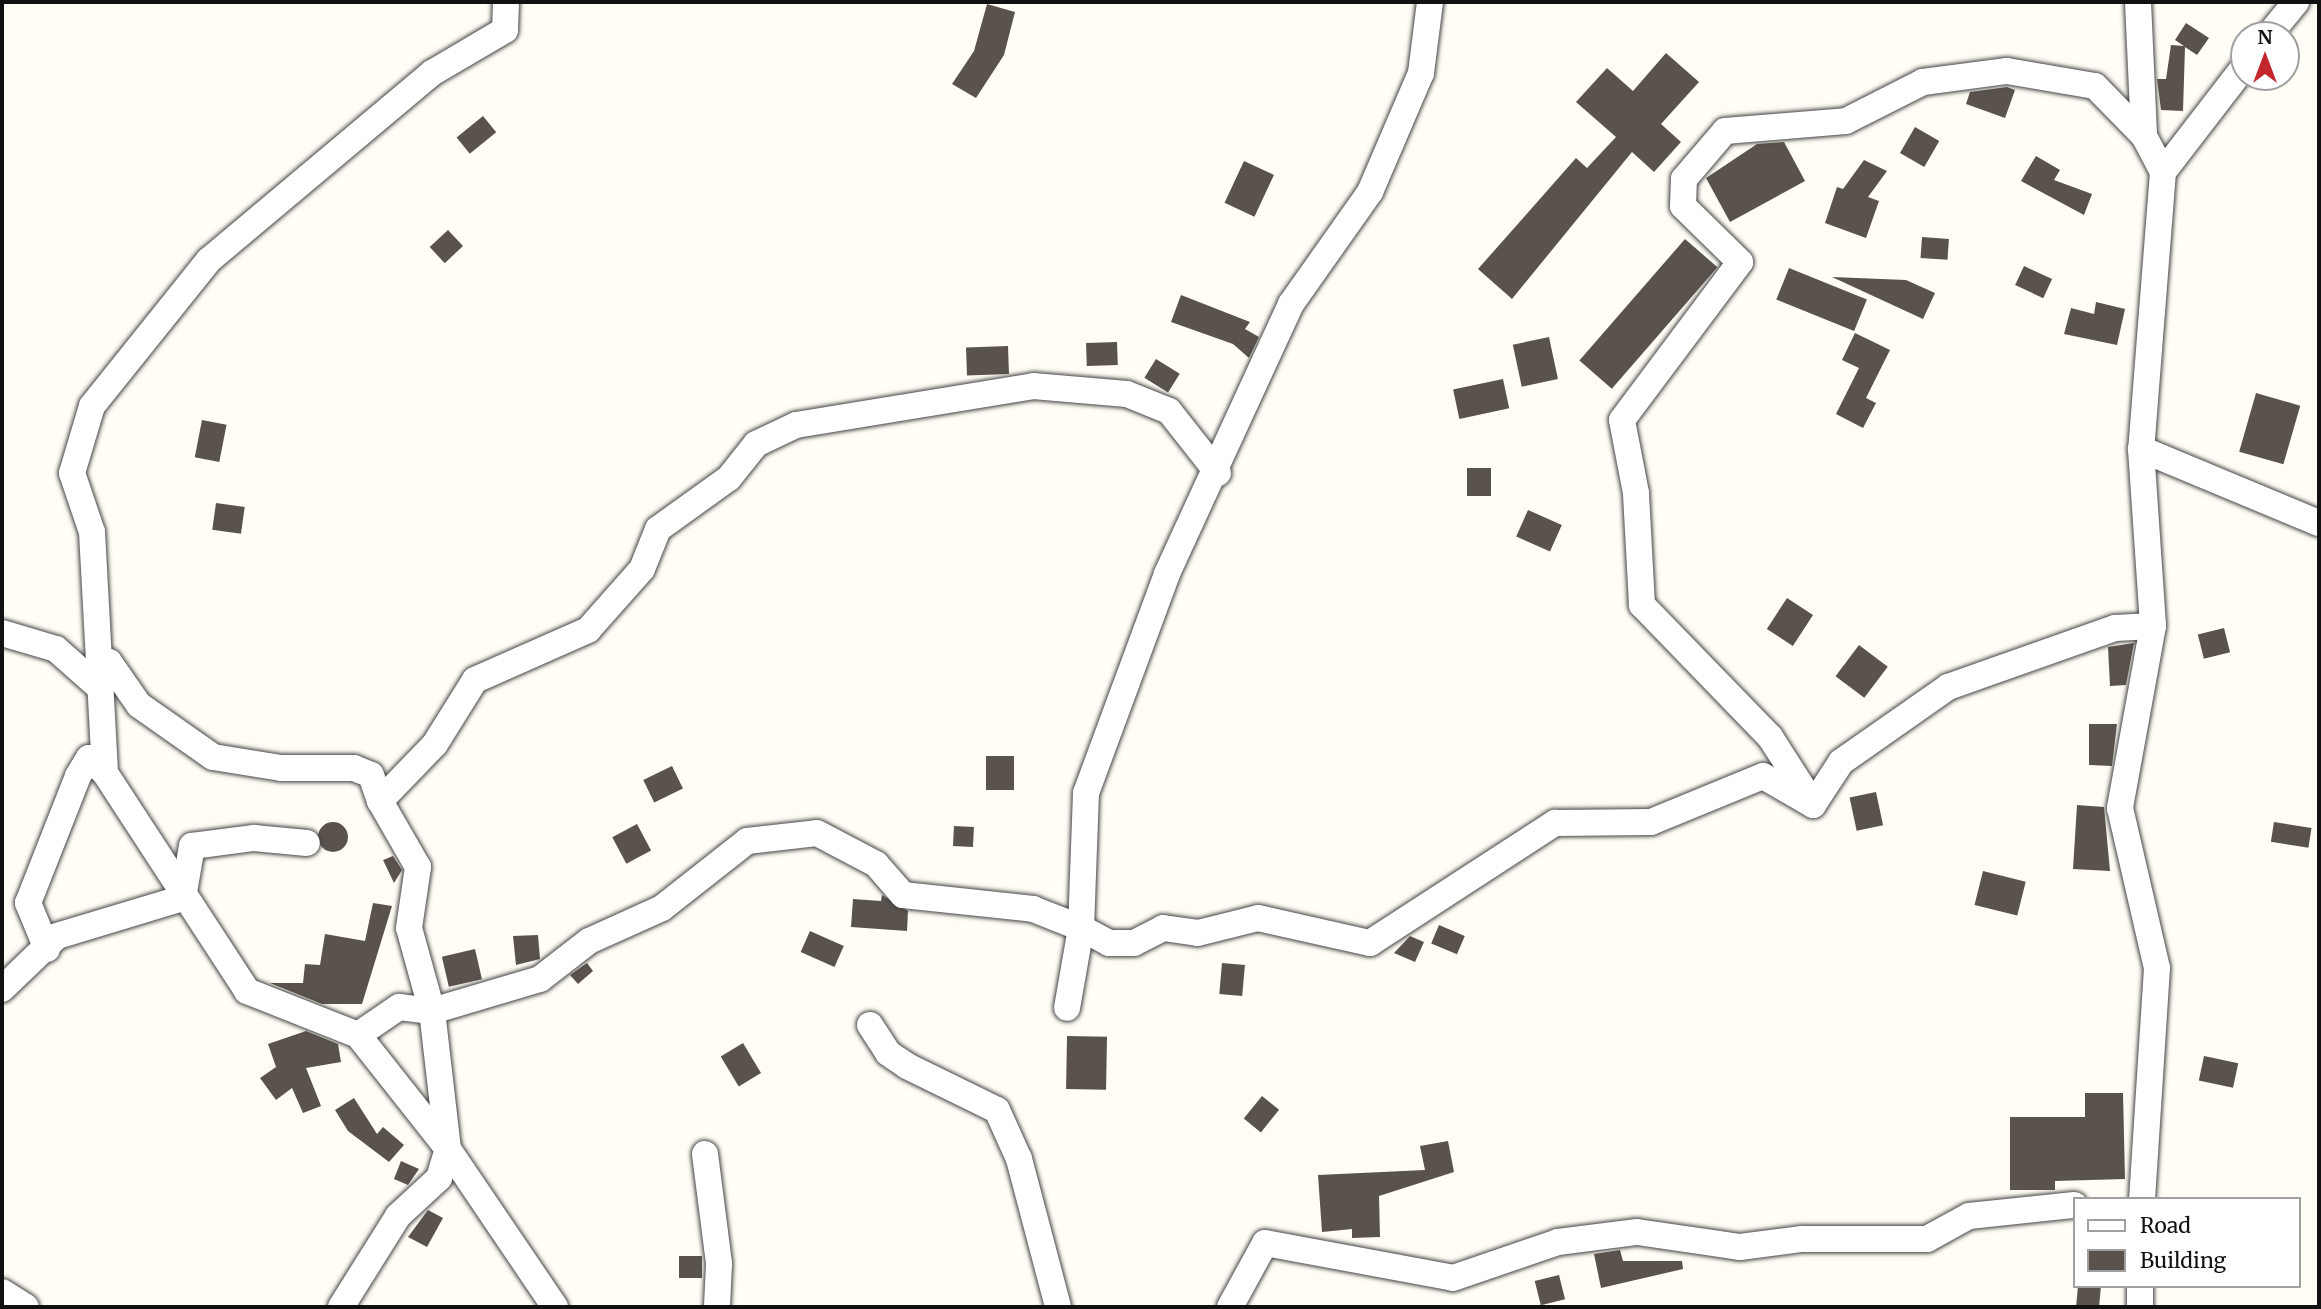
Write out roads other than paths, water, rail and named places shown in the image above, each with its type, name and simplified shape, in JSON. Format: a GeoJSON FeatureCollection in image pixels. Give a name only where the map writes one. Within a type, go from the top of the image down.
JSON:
{"type":"FeatureCollection","features":[{"type":"Feature","properties":{"kind":"street"},"geometry":{"type":"LineString","coordinates":[[105,773],[92,532],[72,473],[92,406],[209,260],[432,73],[505,30],[506,2]]}},
{"type":"Feature","properties":{"kind":"street"},"geometry":{"type":"LineString","coordinates":[[1067,1008],[1081,928],[1086,793],[1149,636],[1167,574],[1218,473],[1249,386],[1291,304],[1370,192],[1421,73],[1430,2]]}},
{"type":"Feature","properties":{"kind":"street"},"geometry":{"type":"LineString","coordinates":[[2138,2],[2144,135]]}},
{"type":"Feature","properties":{"kind":"street"},"geometry":{"type":"LineString","coordinates":[[2280,21],[2296,2]]}},
{"type":"Feature","properties":{"kind":"street"},"geometry":{"type":"LineString","coordinates":[[1813,805],[1770,737],[1642,605],[1636,493],[1622,419],[1741,262],[1683,206],[1684,179],[1725,131],[1846,121],[1923,82],[2007,71],[2095,86],[2144,135],[2163,172],[2141,449],[2153,626],[2120,808],[2157,968],[2142,1197]]}},
{"type":"Feature","properties":{"kind":"street"},"geometry":{"type":"LineString","coordinates":[[2163,172],[2230,85]]}},
{"type":"Feature","properties":{"kind":"street"},"geometry":{"type":"LineString","coordinates":[[380,801],[435,744],[475,680],[588,630],[642,569],[659,528],[729,478],[756,444],[796,425],[1033,386],[1126,394],[1169,411],[1218,473]]}},
{"type":"Feature","properties":{"kind":"street"},"geometry":{"type":"LineString","coordinates":[[2141,449],[2319,523]]}},
{"type":"Feature","properties":{"kind":"street"},"geometry":{"type":"LineString","coordinates":[[1813,805],[1841,762],[1948,687],[2115,628],[2153,626]]}},
{"type":"Feature","properties":{"kind":"street"},"geometry":{"type":"LineString","coordinates":[[2,633],[57,649],[99,687]]}},
{"type":"Feature","properties":{"kind":"street"},"geometry":{"type":"LineString","coordinates":[[99,687],[109,662],[139,705],[213,757],[281,768],[354,768],[371,775],[380,801],[418,867],[409,928],[432,1011],[448,1149],[439,1178],[398,1216],[341,1307]]}},
{"type":"Feature","properties":{"kind":"street"},"geometry":{"type":"LineString","coordinates":[[47,949],[28,903],[78,776],[89,758],[105,773],[183,898],[247,991],[358,1035],[448,1149],[555,1307]]}},
{"type":"Feature","properties":{"kind":"street"},"geometry":{"type":"LineString","coordinates":[[358,1035],[399,1007],[432,1011],[540,979],[589,941],[662,908],[747,841],[817,833],[876,864],[903,895],[1033,909],[1081,928],[1109,943],[1134,943],[1163,928],[1198,933],[1258,918],[1370,943],[1555,823],[1651,821],[1763,776],[1813,805]]}},
{"type":"Feature","properties":{"kind":"street"},"geometry":{"type":"LineString","coordinates":[[183,898],[192,846],[254,838],[307,843]]}},
{"type":"Feature","properties":{"kind":"street"},"geometry":{"type":"LineString","coordinates":[[2,989],[47,949],[57,936],[183,898]]}},
{"type":"Feature","properties":{"kind":"street"},"geometry":{"type":"LineString","coordinates":[[870,1025],[888,1053],[907,1066],[997,1110],[1019,1159],[1058,1307]]}},
{"type":"Feature","properties":{"kind":"street"},"geometry":{"type":"LineString","coordinates":[[705,1154],[719,1264],[717,1307]]}},
{"type":"Feature","properties":{"kind":"street"},"geometry":{"type":"LineString","coordinates":[[1230,1307],[1265,1244],[1453,1278],[1558,1242],[1637,1232],[1740,1247],[1802,1239],[1878,1242],[1927,1239],[1969,1216],[2072,1205]]}},
{"type":"Feature","properties":{"kind":"street"},"geometry":{"type":"LineString","coordinates":[[2140,1288],[2140,1307]]}},
{"type":"Feature","properties":{"kind":"street"},"geometry":{"type":"LineString","coordinates":[[2,1292],[26,1307]]}}]}
